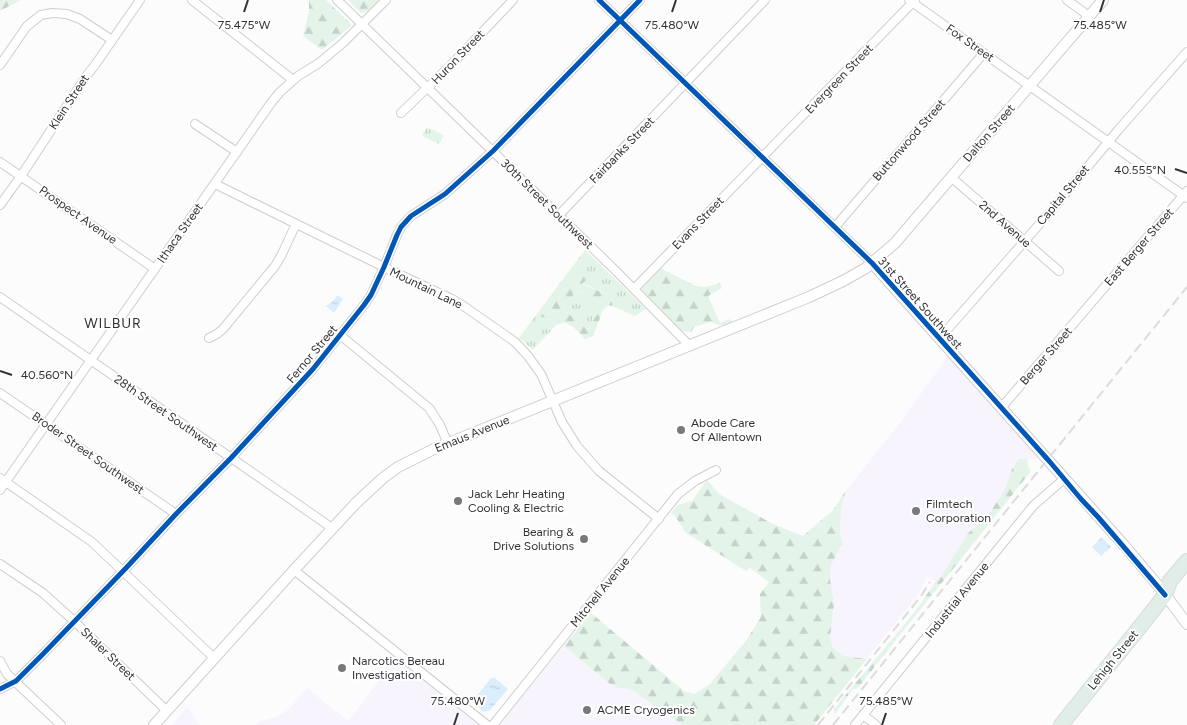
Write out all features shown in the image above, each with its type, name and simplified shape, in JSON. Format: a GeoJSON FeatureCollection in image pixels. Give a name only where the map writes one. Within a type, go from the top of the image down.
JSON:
{"type":"FeatureCollection","features":[{"type":"Feature","properties":{"kind":"highway","name":"Lehigh Street"},"geometry":{"type":"LineString","coordinates":[[1165,595],[1170,581],[1187,561]]}},
{"type":"Feature","properties":{"kind":"highway","name":"Lehigh Street"},"geometry":{"type":"LineString","coordinates":[[1061,725],[1165,595],[1178,586],[1187,575]]}},
{"type":"Feature","properties":{"kind":"main road","name":"Dalton Street"},"geometry":{"type":"LineString","coordinates":[[872,263],[895,243],[1103,0]]}},
{"type":"Feature","properties":{"kind":"main road","name":"31st Street Southwest"},"geometry":{"type":"LineString","coordinates":[[872,263],[1123,544],[1187,624]]}},
{"type":"Feature","properties":{"kind":"main road","name":"Emaus Avenue"},"geometry":{"type":"LineString","coordinates":[[154,725],[356,502],[398,467],[448,444],[809,297],[844,281],[872,263]]}},
{"type":"Feature","properties":{"kind":"street","name":"Klein Street"},"geometry":{"type":"LineString","coordinates":[[0,205],[140,0]]}},
{"type":"Feature","properties":{"kind":"street"},"geometry":{"type":"LineString","coordinates":[[192,0],[293,80]]}},
{"type":"Feature","properties":{"kind":"street","name":"30th Street Southwest"},"geometry":{"type":"LineString","coordinates":[[337,0],[559,215],[690,346]]}},
{"type":"Feature","properties":{"kind":"street","name":"Ithaca Street"},"geometry":{"type":"LineString","coordinates":[[0,490],[3,480],[46,424],[271,103],[293,80],[330,54],[386,0]]}},
{"type":"Feature","properties":{"kind":"street","name":"Huron Street"},"geometry":{"type":"LineString","coordinates":[[401,113],[428,88],[513,0]]}},
{"type":"Feature","properties":{"kind":"street","name":"31st Street Southwest"},"geometry":{"type":"LineString","coordinates":[[599,0],[872,263]]}},
{"type":"Feature","properties":{"kind":"street","name":"Fernor Street"},"geometry":{"type":"LineString","coordinates":[[0,689],[16,681],[298,387],[372,293],[397,235],[411,216],[445,194],[493,151],[640,0]]}},
{"type":"Feature","properties":{"kind":"street","name":"Fairbanks Street"},"geometry":{"type":"LineString","coordinates":[[559,215],[765,0]]}},
{"type":"Feature","properties":{"kind":"street"},"geometry":{"type":"LineString","coordinates":[[1067,0],[1089,16]]}},
{"type":"Feature","properties":{"kind":"street","name":"Fox Street"},"geometry":{"type":"LineString","coordinates":[[912,1],[1108,142],[1186,195]]}},
{"type":"Feature","properties":{"kind":"street","name":"Evergreen Street"},"geometry":{"type":"LineString","coordinates":[[762,157],[912,1]]}},
{"type":"Feature","properties":{"kind":"street"},"geometry":{"type":"LineString","coordinates":[[0,65],[26,26],[40,15],[52,13],[67,14],[80,19],[112,40]]}},
{"type":"Feature","properties":{"kind":"street","name":"Capital Street"},"geometry":{"type":"LineString","coordinates":[[939,338],[1187,52]]}},
{"type":"Feature","properties":{"kind":"street","name":"Buttonwood Street"},"geometry":{"type":"LineString","coordinates":[[835,227],[984,53]]}},
{"type":"Feature","properties":{"kind":"street"},"geometry":{"type":"LineString","coordinates":[[195,124],[237,152]]}},
{"type":"Feature","properties":{"kind":"street","name":"Evans Street"},"geometry":{"type":"LineString","coordinates":[[634,290],[762,157]]}},
{"type":"Feature","properties":{"kind":"street","name":"Prospect Avenue"},"geometry":{"type":"LineString","coordinates":[[0,162],[155,269]]}},
{"type":"Feature","properties":{"kind":"street","name":"2nd Avenue"},"geometry":{"type":"LineString","coordinates":[[951,178],[1059,271]]}},
{"type":"Feature","properties":{"kind":"street","name":"Mountain Lane"},"geometry":{"type":"LineString","coordinates":[[215,184],[452,300],[515,342],[536,366],[568,432],[588,459],[659,519]]}},
{"type":"Feature","properties":{"kind":"street","name":"East Berger Street"},"geometry":{"type":"LineString","coordinates":[[1090,304],[1186,195]]}},
{"type":"Feature","properties":{"kind":"street"},"geometry":{"type":"LineString","coordinates":[[209,338],[223,329],[275,266],[296,224]]}},
{"type":"Feature","properties":{"kind":"street","name":"28th Street Southwest"},"geometry":{"type":"LineString","coordinates":[[0,297],[332,528]]}},
{"type":"Feature","properties":{"kind":"street","name":"Berger Street"},"geometry":{"type":"LineString","coordinates":[[1001,408],[1090,304]]}},
{"type":"Feature","properties":{"kind":"street"},"geometry":{"type":"LineString","coordinates":[[340,335],[429,408],[440,425],[448,444]]}},
{"type":"Feature","properties":{"kind":"street","name":"Broder Street Southwest"},"geometry":{"type":"LineString","coordinates":[[0,393],[176,514]]}},
{"type":"Feature","properties":{"kind":"street","name":"Mitchell Avenue"},"geometry":{"type":"LineString","coordinates":[[493,725],[678,494],[695,481],[716,470]]}},
{"type":"Feature","properties":{"kind":"street","name":"Industrial Avenue"},"geometry":{"type":"LineString","coordinates":[[855,725],[1034,505],[1064,479]]}},
{"type":"Feature","properties":{"kind":"street"},"geometry":{"type":"LineString","coordinates":[[3,480],[92,542],[214,658]]}},
{"type":"Feature","properties":{"kind":"street","name":"Shaler Street"},"geometry":{"type":"LineString","coordinates":[[0,564],[43,593],[167,711]]}},
{"type":"Feature","properties":{"kind":"street"},"geometry":{"type":"LineString","coordinates":[[294,570],[486,725]]}},
{"type":"Feature","properties":{"kind":"street"},"geometry":{"type":"LineString","coordinates":[[0,661],[7,674],[61,725]]}},
{"type":"Feature","properties":{"kind":"street"},"geometry":{"type":"LineString","coordinates":[[863,715],[876,725]]}},
{"type":"Feature","properties":{"kind":"shaded area"},"geometry":{"type":"Polygon","coordinates":[[[948,356],[1038,457],[1036,459],[1019,459],[1012,469],[1004,491],[987,517],[967,534],[939,580],[936,581],[927,577],[918,595],[867,659],[843,656],[833,648],[830,637],[834,603],[830,579],[831,565],[841,544],[841,510],[845,492],[899,424],[948,356]]]}},
{"type":"Feature","properties":{"kind":"shaded area"},"geometry":{"type":"Polygon","coordinates":[[[564,646],[610,684],[619,688],[630,689],[683,725],[502,725],[505,718],[564,646]]]}},
{"type":"Feature","properties":{"kind":"shaded area"},"geometry":{"type":"Polygon","coordinates":[[[397,658],[480,725],[256,725],[260,721],[277,717],[289,709],[307,688],[348,721],[397,658]]]}},
{"type":"Feature","properties":{"kind":"shaded area"},"geometry":{"type":"Polygon","coordinates":[[[187,707],[200,725],[172,725],[187,707]]]}},
{"type":"Feature","properties":{"kind":"green space"},"geometry":{"type":"Polygon","coordinates":[[[0,0],[21,0],[0,11],[0,0]]]}},
{"type":"Feature","properties":{"kind":"green space"},"geometry":{"type":"Polygon","coordinates":[[[309,0],[326,0],[351,26],[322,50],[303,36],[309,12],[309,0]]]}},
{"type":"Feature","properties":{"kind":"green space"},"geometry":{"type":"Polygon","coordinates":[[[348,0],[379,0],[369,11],[361,13],[348,0]]]}},
{"type":"Feature","properties":{"kind":"green space"},"geometry":{"type":"Polygon","coordinates":[[[427,127],[444,135],[439,144],[422,136],[427,127]]]}},
{"type":"Feature","properties":{"kind":"green space"},"geometry":{"type":"Polygon","coordinates":[[[585,250],[646,309],[635,316],[612,306],[611,296],[582,283],[572,275],[566,275],[585,250]]]}},
{"type":"Feature","properties":{"kind":"green space"},"geometry":{"type":"Polygon","coordinates":[[[581,267],[592,274],[582,284],[611,296],[613,302],[612,306],[608,305],[603,310],[593,336],[585,339],[576,329],[568,324],[556,325],[551,320],[536,315],[566,275],[572,275],[581,267]],[[576,291],[562,311],[580,320],[589,330],[599,301],[576,291]]]}},
{"type":"Feature","properties":{"kind":"green space"},"geometry":{"type":"Polygon","coordinates":[[[661,268],[696,286],[706,287],[720,283],[722,288],[708,296],[720,323],[730,319],[732,322],[720,325],[711,322],[694,327],[691,332],[682,331],[642,291],[643,286],[661,268]]]}},
{"type":"Feature","properties":{"kind":"green space"},"geometry":{"type":"Polygon","coordinates":[[[575,291],[599,301],[589,330],[580,320],[562,311],[575,291]]]}},
{"type":"Feature","properties":{"kind":"green space"},"geometry":{"type":"Polygon","coordinates":[[[536,315],[551,320],[556,325],[533,350],[519,338],[536,315]]]}},
{"type":"Feature","properties":{"kind":"green space"},"geometry":{"type":"Polygon","coordinates":[[[1019,459],[1027,459],[1031,471],[858,688],[852,690],[835,714],[834,709],[917,609],[936,581],[939,580],[967,534],[987,517],[1004,491],[1012,469],[1019,459]]]}},
{"type":"Feature","properties":{"kind":"green space"},"geometry":{"type":"Polygon","coordinates":[[[707,480],[719,494],[773,524],[803,536],[833,510],[845,492],[841,510],[840,530],[842,544],[831,565],[830,579],[834,603],[830,637],[833,648],[843,656],[867,659],[814,725],[683,725],[630,689],[619,688],[610,684],[564,646],[591,613],[684,691],[694,694],[709,685],[745,642],[761,617],[760,594],[769,582],[750,568],[746,571],[686,533],[671,513],[677,505],[692,501],[707,480]]]}},
{"type":"Feature","properties":{"kind":"water"},"geometry":{"type":"Polygon","coordinates":[[[338,295],[343,299],[334,313],[326,306],[338,295]]]}},
{"type":"Feature","properties":{"kind":"water"},"geometry":{"type":"Polygon","coordinates":[[[1102,537],[1111,547],[1101,556],[1092,547],[1102,537]]]}},
{"type":"Feature","properties":{"kind":"water"},"geometry":{"type":"Polygon","coordinates":[[[491,678],[495,678],[508,689],[490,710],[484,712],[472,702],[491,678]]]}},
{"type":"Feature","properties":{"kind":"railway"},"geometry":{"type":"LineString","coordinates":[[833,725],[1187,287]]}},
{"type":"Feature","properties":{"kind":"railway"},"geometry":{"type":"LineString","coordinates":[[818,725],[921,596],[930,582]]}},
{"type":"Feature","properties":{"kind":"cycle path"},"geometry":{"type":"LineString","coordinates":[[599,0],[872,263],[1050,462],[1165,595]]}},
{"type":"Feature","properties":{"kind":"cycle path"},"geometry":{"type":"LineString","coordinates":[[0,689],[16,681],[42,655],[231,458],[313,369],[371,295],[401,227],[411,216],[445,194],[493,151],[640,0]]}},
{"type":"Feature","properties":{"kind":"place","name":"Abode Care Of Allentown"},"geometry":{"type":"Point","coordinates":[681,430]}},
{"type":"Feature","properties":{"kind":"place","name":"Jack Lehr Heating Cooling & Electric"},"geometry":{"type":"Point","coordinates":[458,501]}},
{"type":"Feature","properties":{"kind":"place","name":"Filmtech Corporation"},"geometry":{"type":"Point","coordinates":[916,511]}},
{"type":"Feature","properties":{"kind":"place","name":"Bearing & Drive Solutions"},"geometry":{"type":"Point","coordinates":[584,539]}},
{"type":"Feature","properties":{"kind":"place","name":"Narcotics Bereau Investigation"},"geometry":{"type":"Point","coordinates":[342,668]}},
{"type":"Feature","properties":{"kind":"place","name":"ACME Cryogenics"},"geometry":{"type":"Point","coordinates":[587,710]}},
{"type":"Feature","properties":{"kind":"district","name":"WILBUR"},"geometry":{"type":"Point","coordinates":[113,323]}}]}
